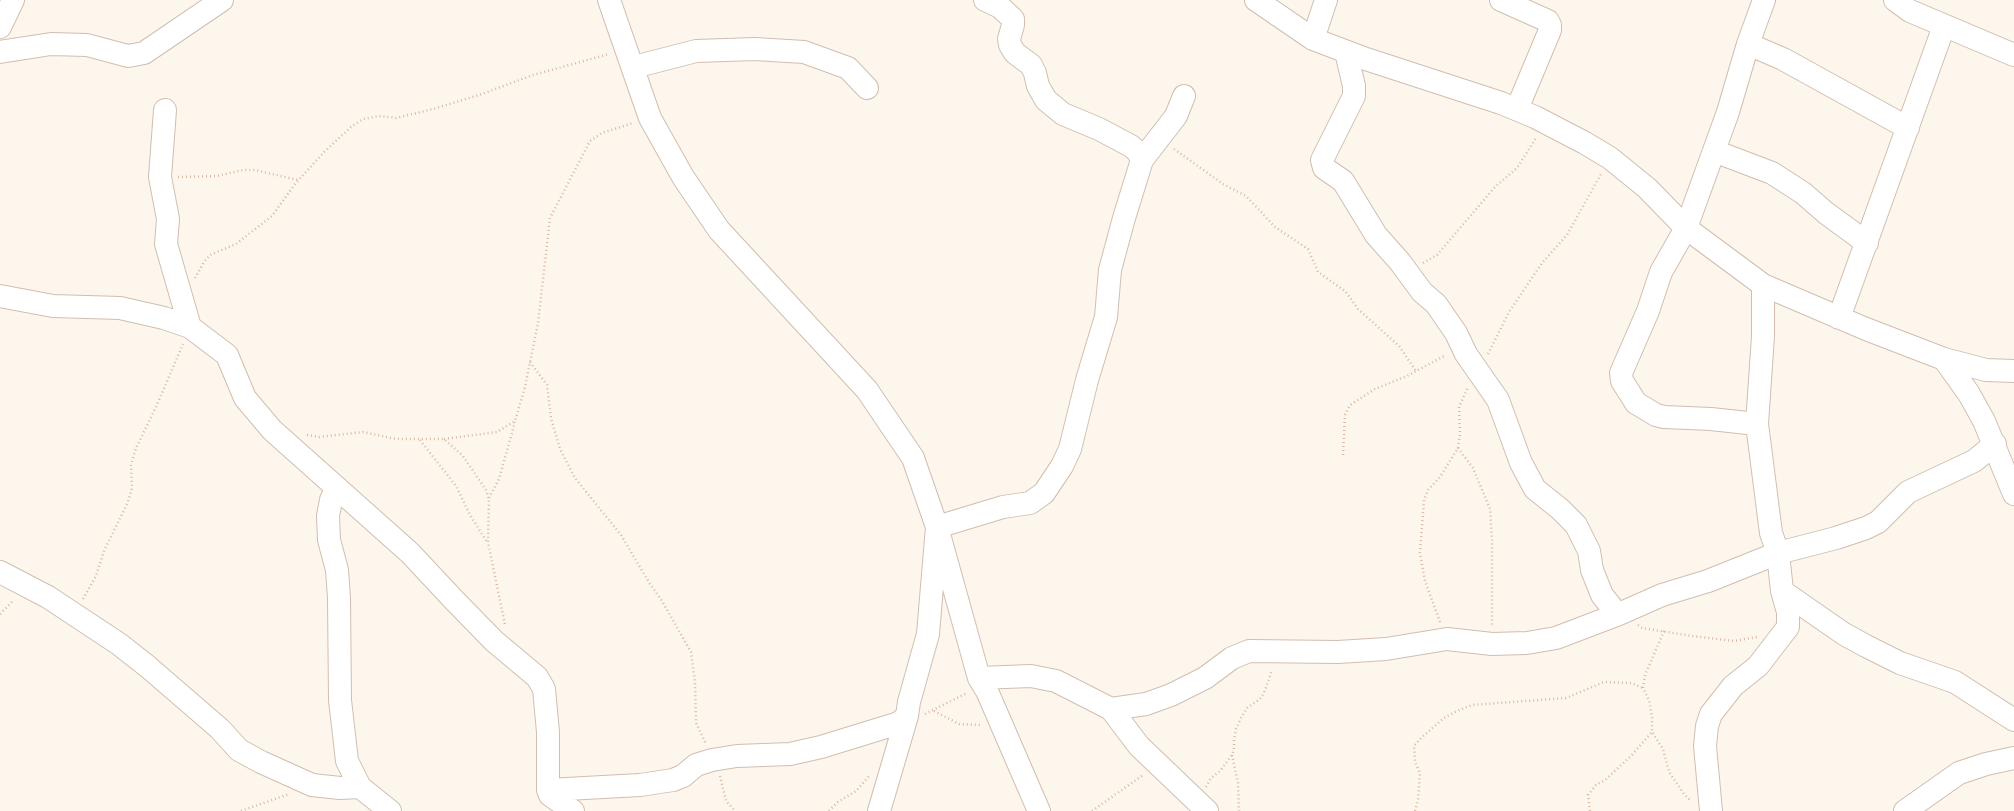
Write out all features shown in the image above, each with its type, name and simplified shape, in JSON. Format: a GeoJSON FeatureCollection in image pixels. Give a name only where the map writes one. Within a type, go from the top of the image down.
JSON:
{"type":"FeatureCollection","features":[{"type":"Feature","properties":{"kind":"street"},"geometry":{"type":"LineString","coordinates":[[0,27],[13,0]]}},
{"type":"Feature","properties":{"kind":"street"},"geometry":{"type":"LineString","coordinates":[[0,52],[51,44],[87,45],[128,56],[144,53],[222,0]]}},
{"type":"Feature","properties":{"kind":"street"},"geometry":{"type":"LineString","coordinates":[[609,0],[650,118],[683,177],[719,230],[867,390],[913,458],[937,528],[983,685],[1002,724],[1040,811]]}},
{"type":"Feature","properties":{"kind":"street"},"geometry":{"type":"LineString","coordinates":[[985,0],[1000,7],[1013,19],[1009,39],[1010,46],[1015,53],[1031,65],[1035,73],[1038,86],[1046,100],[1063,114],[1099,129],[1131,146],[1138,152],[1142,160]]}},
{"type":"Feature","properties":{"kind":"street"},"geometry":{"type":"LineString","coordinates":[[1256,0],[1313,39],[1346,52],[1517,109],[1546,122],[1610,158],[1647,188],[1686,228],[1763,285],[1839,318],[1944,359],[1986,370],[2014,371]]}},
{"type":"Feature","properties":{"kind":"street"},"geometry":{"type":"LineString","coordinates":[[1313,39],[1326,0]]}},
{"type":"Feature","properties":{"kind":"street"},"geometry":{"type":"LineString","coordinates":[[1502,0],[1548,21],[1550,25],[1550,30],[1517,109]]}},
{"type":"Feature","properties":{"kind":"street"},"geometry":{"type":"LineString","coordinates":[[1757,424],[1711,419],[1664,417],[1656,415],[1636,403],[1622,381],[1622,368],[1648,311],[1661,272],[1686,228],[1728,112],[1763,0]]}},
{"type":"Feature","properties":{"kind":"street"},"geometry":{"type":"LineString","coordinates":[[1895,0],[1910,11],[2014,55]]}},
{"type":"Feature","properties":{"kind":"street"},"geometry":{"type":"LineString","coordinates":[[1839,318],[1944,26]]}},
{"type":"Feature","properties":{"kind":"street"},"geometry":{"type":"LineString","coordinates":[[1748,44],[1783,59],[1908,128]]}},
{"type":"Feature","properties":{"kind":"street"},"geometry":{"type":"LineString","coordinates":[[630,58],[696,51],[755,49],[804,52],[848,68],[867,88]]}},
{"type":"Feature","properties":{"kind":"street"},"geometry":{"type":"LineString","coordinates":[[1346,52],[1354,86],[1354,96],[1322,160],[1322,165],[1343,181],[1376,235],[1400,262],[1422,292],[1436,304],[1456,333],[1478,371],[1498,400],[1521,462],[1535,489],[1560,509],[1576,525],[1589,551],[1592,570],[1602,595],[1618,614]]}},
{"type":"Feature","properties":{"kind":"street"},"geometry":{"type":"LineString","coordinates":[[937,528],[1003,507],[1030,503],[1044,493],[1062,466],[1070,449],[1087,380],[1106,317],[1112,263],[1142,160],[1176,116],[1184,96]]}},
{"type":"Feature","properties":{"kind":"street"},"geometry":{"type":"LineString","coordinates":[[165,110],[160,177],[168,219],[166,244],[190,327]]}},
{"type":"Feature","properties":{"kind":"street"},"geometry":{"type":"LineString","coordinates":[[1714,151],[1772,173],[1803,193],[1826,213],[1867,243]]}},
{"type":"Feature","properties":{"kind":"street"},"geometry":{"type":"LineString","coordinates":[[1702,807],[1705,746],[1707,726],[1711,714],[1733,686],[1758,666],[1788,627],[1788,612],[1782,591],[1778,553],[1771,533],[1757,424],[1763,336],[1763,285]]}},
{"type":"Feature","properties":{"kind":"street"},"geometry":{"type":"LineString","coordinates":[[0,296],[53,306],[120,308],[164,318],[190,327],[227,354],[246,398],[272,430],[336,489],[410,553],[494,641],[537,677],[544,689],[548,732],[549,799]]}},
{"type":"Feature","properties":{"kind":"street"},"geometry":{"type":"LineString","coordinates":[[1944,359],[1969,394],[1995,444],[2014,494]]}},
{"type":"Feature","properties":{"kind":"street"},"geometry":{"type":"LineString","coordinates":[[1111,709],[1146,704],[1170,695],[1204,678],[1232,658],[1248,651],[1338,652],[1386,649],[1447,639],[1492,644],[1527,643],[1556,638],[1618,614],[1662,594],[1708,581],[1778,553],[1836,538],[1866,528],[1878,522],[1908,492],[1974,462],[1995,444]]}},
{"type":"Feature","properties":{"kind":"street"},"geometry":{"type":"LineString","coordinates":[[336,489],[331,500],[328,516],[329,540],[337,570],[339,598],[340,700],[348,761],[360,787],[390,811]]}},
{"type":"Feature","properties":{"kind":"street"},"geometry":{"type":"LineString","coordinates":[[879,811],[907,716],[908,702],[928,634],[937,528]]}},
{"type":"Feature","properties":{"kind":"street"},"geometry":{"type":"LineString","coordinates":[[0,572],[48,597],[119,644],[220,729],[239,750],[261,762],[312,785],[340,788],[360,787]]}},
{"type":"Feature","properties":{"kind":"street"},"geometry":{"type":"LineString","coordinates":[[1782,591],[1844,634],[1900,663],[1955,682],[2014,720]]}},
{"type":"Feature","properties":{"kind":"street"},"geometry":{"type":"LineString","coordinates":[[983,685],[1031,676],[1056,681],[1111,709],[1139,746],[1203,806]]}},
{"type":"Feature","properties":{"kind":"street"},"geometry":{"type":"LineString","coordinates":[[549,799],[657,783],[683,776],[696,765],[712,760],[736,756],[790,754],[816,748],[899,723],[907,716]]}},
{"type":"Feature","properties":{"kind":"street"},"geometry":{"type":"LineString","coordinates":[[1905,811],[1959,773],[1986,764],[2014,758]]}},
{"type":"Feature","properties":{"kind":"street"},"geometry":{"type":"LineString","coordinates":[[549,799],[573,811]]}},
{"type":"Feature","properties":{"kind":"path"},"geometry":{"type":"LineString","coordinates":[[179,290],[196,278],[204,262],[210,255],[236,244],[272,216],[298,180],[325,151],[351,127],[363,119],[379,116],[396,118],[433,109],[479,95],[532,75],[630,58]]}},
{"type":"Feature","properties":{"kind":"path"},"geometry":{"type":"LineString","coordinates":[[489,499],[499,479],[525,387],[538,323],[550,218],[590,141],[602,133],[650,118]]}},
{"type":"Feature","properties":{"kind":"path"},"geometry":{"type":"LineString","coordinates":[[1400,262],[1420,264],[1437,255],[1495,187],[1517,168],[1546,122]]}},
{"type":"Feature","properties":{"kind":"path"},"geometry":{"type":"LineString","coordinates":[[1157,140],[1174,149],[1223,184],[1246,196],[1275,227],[1308,249],[1318,272],[1345,291],[1358,309],[1399,346],[1416,371]]}},
{"type":"Feature","properties":{"kind":"path"},"geometry":{"type":"LineString","coordinates":[[1447,639],[1425,581],[1420,553],[1424,500],[1428,490],[1440,477],[1458,448],[1460,434],[1459,408],[1462,398],[1496,340],[1509,312],[1542,263],[1567,235],[1610,158]]}},
{"type":"Feature","properties":{"kind":"path"},"geometry":{"type":"LineString","coordinates":[[160,177],[217,176],[243,170],[256,170],[298,180]]}},
{"type":"Feature","properties":{"kind":"path"},"geometry":{"type":"LineString","coordinates":[[73,614],[96,576],[104,551],[128,502],[132,488],[131,465],[136,448],[156,408],[190,327]]}},
{"type":"Feature","properties":{"kind":"path"},"geometry":{"type":"LineString","coordinates":[[1343,455],[1345,415],[1350,405],[1375,389],[1444,357],[1461,343]]}},
{"type":"Feature","properties":{"kind":"path"},"geometry":{"type":"LineString","coordinates":[[530,362],[547,385],[551,418],[560,449],[576,478],[621,535],[650,584],[662,601],[690,652],[695,682],[696,723],[720,776],[726,801],[735,811]]}},
{"type":"Feature","properties":{"kind":"path"},"geometry":{"type":"LineString","coordinates":[[303,434],[319,437],[363,432],[396,440],[444,440],[497,432],[515,421]]}},
{"type":"Feature","properties":{"kind":"path"},"geometry":{"type":"LineString","coordinates":[[419,440],[456,486],[470,516],[488,542]]}},
{"type":"Feature","properties":{"kind":"path"},"geometry":{"type":"LineString","coordinates":[[444,440],[463,456],[486,490],[489,499],[488,542],[499,588],[506,632]]}},
{"type":"Feature","properties":{"kind":"path"},"geometry":{"type":"LineString","coordinates":[[1458,448],[1473,468],[1490,509],[1492,540],[1492,644]]}},
{"type":"Feature","properties":{"kind":"path"},"geometry":{"type":"LineString","coordinates":[[1618,614],[1642,628],[1734,641],[1764,636],[1788,627]]}},
{"type":"Feature","properties":{"kind":"path"},"geometry":{"type":"LineString","coordinates":[[1664,631],[1646,675],[1643,688],[1648,700],[1652,718],[1652,732],[1663,749],[1669,772],[1684,794],[1702,807]]}},
{"type":"Feature","properties":{"kind":"path"},"geometry":{"type":"LineString","coordinates":[[1203,806],[1211,778],[1220,771],[1232,755],[1234,750],[1236,729],[1241,718],[1247,708],[1260,699],[1274,665],[1290,651]]}},
{"type":"Feature","properties":{"kind":"path"},"geometry":{"type":"LineString","coordinates":[[1415,811],[1418,800],[1420,773],[1415,762],[1414,746],[1422,736],[1444,718],[1472,705],[1566,698],[1604,682],[1631,683],[1643,688]]}},
{"type":"Feature","properties":{"kind":"path"},"geometry":{"type":"LineString","coordinates":[[907,716],[919,716],[934,710],[964,693],[983,685]]}},
{"type":"Feature","properties":{"kind":"path"},"geometry":{"type":"LineString","coordinates":[[934,710],[959,724],[1002,724]]}},
{"type":"Feature","properties":{"kind":"path"},"geometry":{"type":"LineString","coordinates":[[1590,811],[1588,795],[1596,785],[1605,780],[1631,756],[1652,732]]}},
{"type":"Feature","properties":{"kind":"path"},"geometry":{"type":"LineString","coordinates":[[1232,755],[1238,783],[1238,811]]}},
{"type":"Feature","properties":{"kind":"path"},"geometry":{"type":"LineString","coordinates":[[1092,811],[1158,764]]}},
{"type":"Feature","properties":{"kind":"path"},"geometry":{"type":"LineString","coordinates":[[829,811],[838,802],[856,791],[872,770]]}},
{"type":"Feature","properties":{"kind":"path"},"geometry":{"type":"LineString","coordinates":[[241,811],[278,799],[312,785]]}}]}
